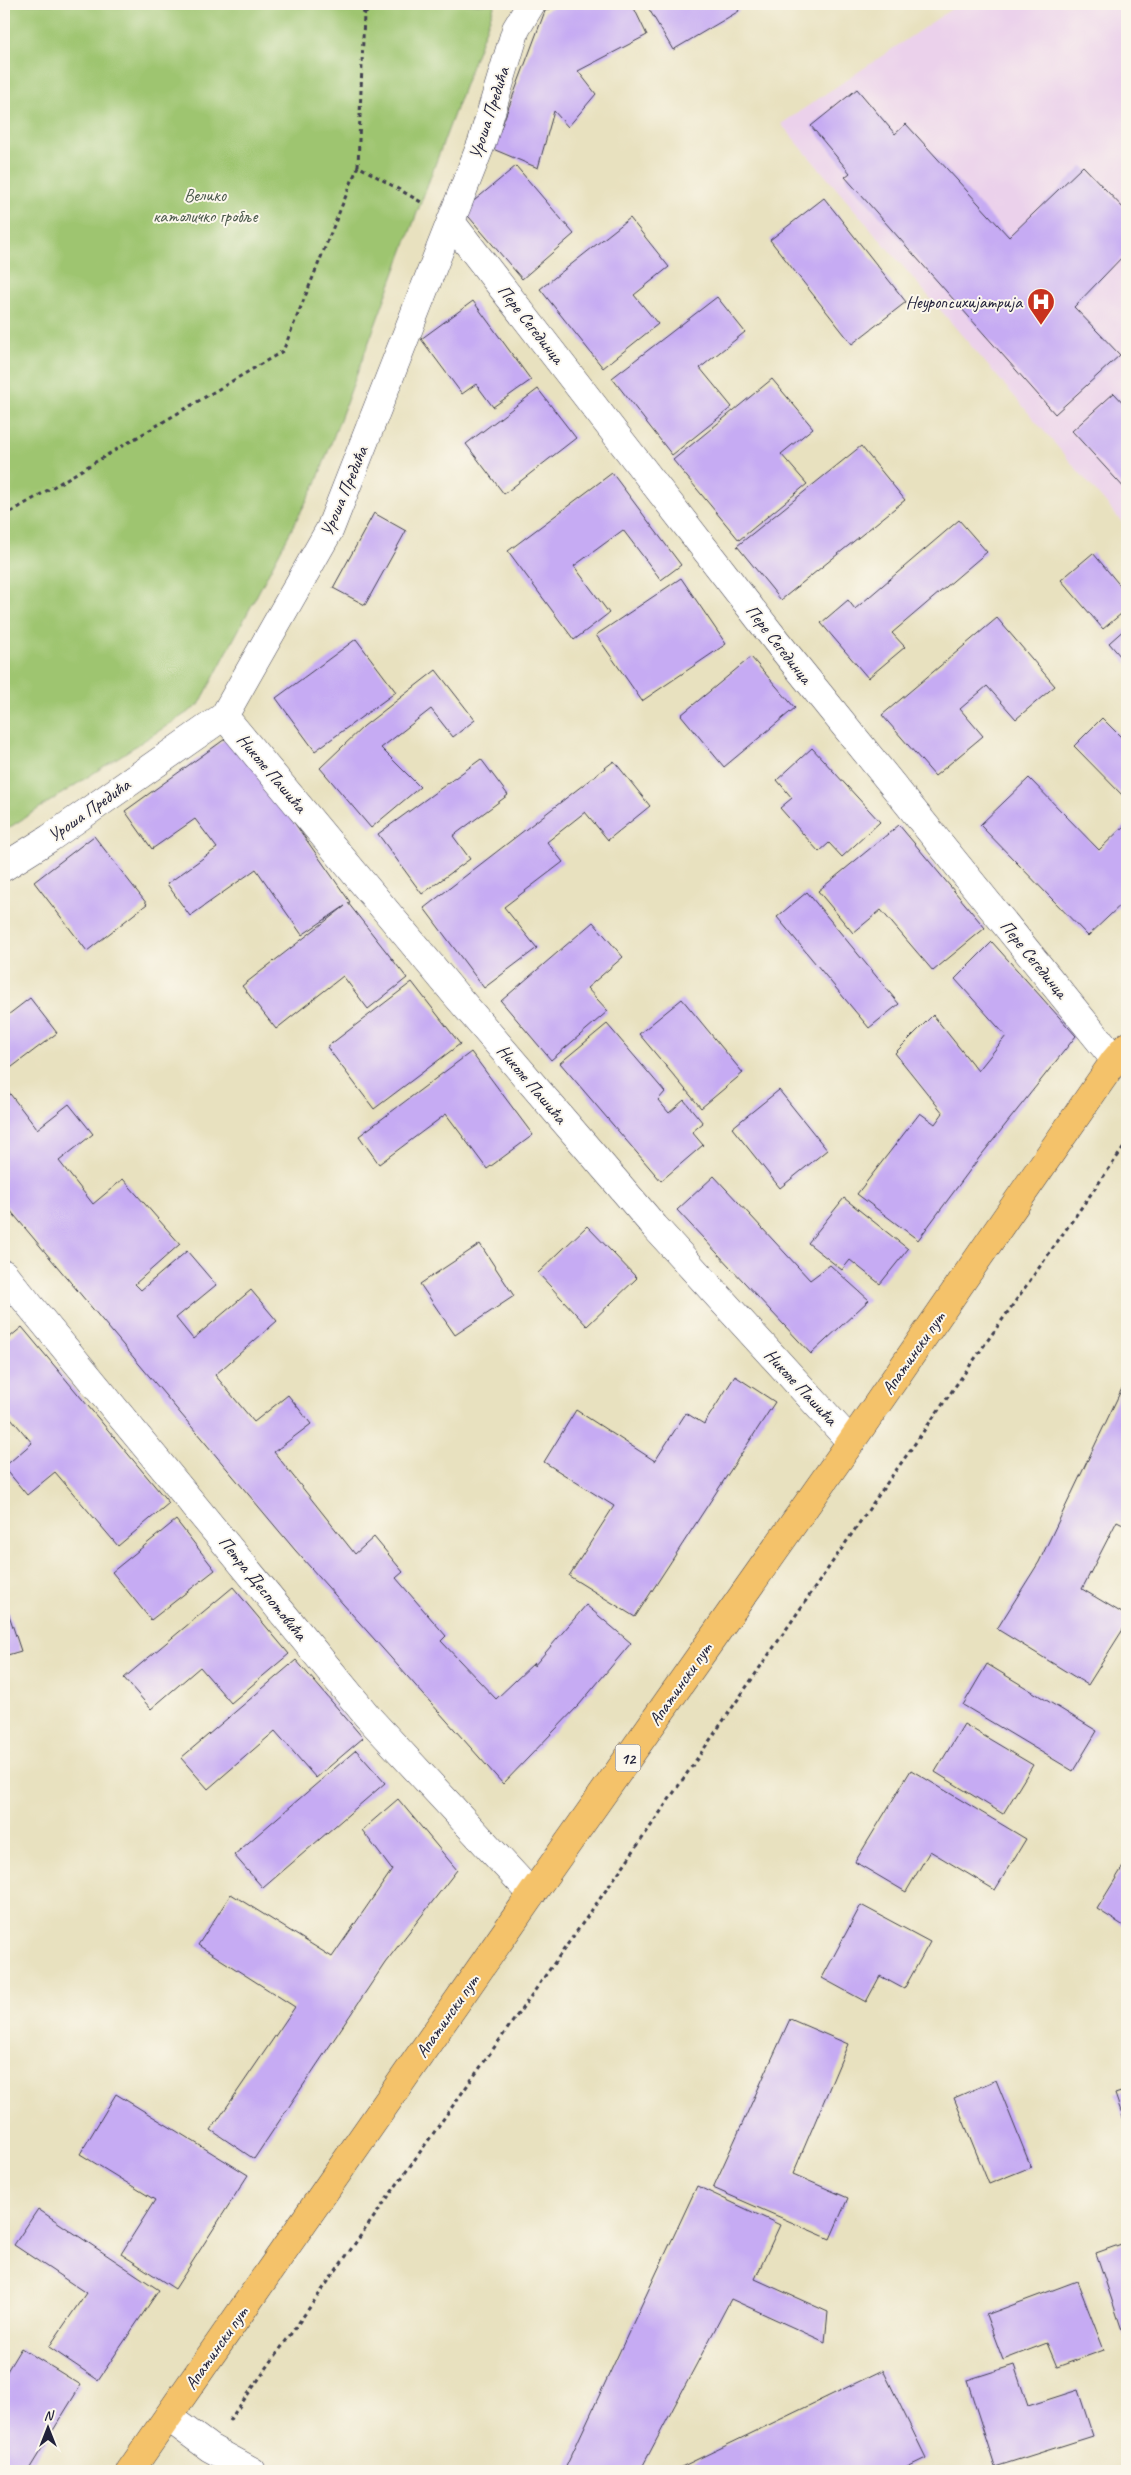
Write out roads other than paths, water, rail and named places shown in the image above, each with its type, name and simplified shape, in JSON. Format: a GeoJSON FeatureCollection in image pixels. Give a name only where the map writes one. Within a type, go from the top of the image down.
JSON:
{"type":"FeatureCollection","features":[{"type":"Feature","properties":{"kind":"main road","name":"Апатински пут"},"geometry":{"type":"LineString","coordinates":[[130,2471],[532,1894],[851,1442],[1121,1053]]}},
{"type":"Feature","properties":{"kind":"street","name":"Уроша Предића"},"geometry":{"type":"LineString","coordinates":[[4,867],[50,838],[224,716],[330,529],[482,142],[516,29],[531,4]]}},
{"type":"Feature","properties":{"kind":"street","name":"Пере Сегединца"},"geometry":{"type":"LineString","coordinates":[[451,222],[777,642],[1121,1053]]}},
{"type":"Feature","properties":{"kind":"street","name":"Николе Пашића"},"geometry":{"type":"LineString","coordinates":[[224,716],[455,994],[654,1227],[851,1442]]}},
{"type":"Feature","properties":{"kind":"street","name":"Петра Деспотовића"},"geometry":{"type":"LineString","coordinates":[[4,1274],[368,1717],[532,1894]]}},
{"type":"Feature","properties":{"kind":"street"},"geometry":{"type":"LineString","coordinates":[[168,2418],[210,2448],[252,2471]]}},
{"type":"Feature","properties":{"kind":"place","name":"Неуропсихијатрија"},"geometry":{"type":"Point","coordinates":[1041,326]}},
{"type":"Feature","properties":{"kind":"park label","name":"Велико католичко гробље"},"geometry":{"type":"Point","coordinates":[205,205]}}]}
